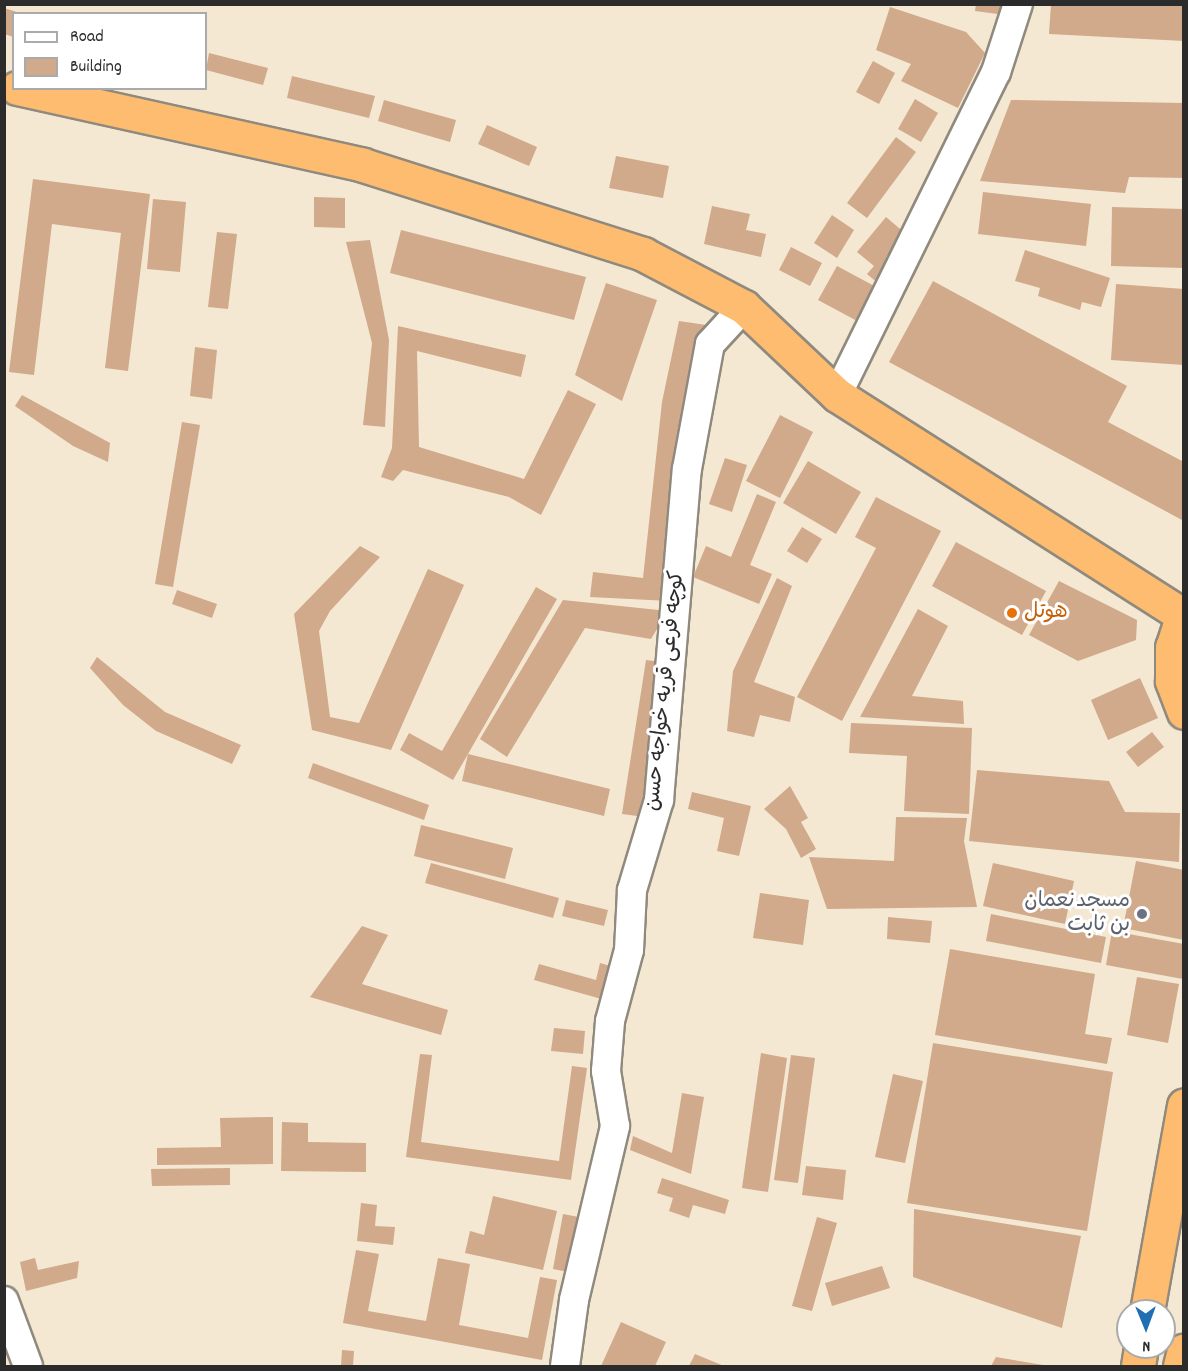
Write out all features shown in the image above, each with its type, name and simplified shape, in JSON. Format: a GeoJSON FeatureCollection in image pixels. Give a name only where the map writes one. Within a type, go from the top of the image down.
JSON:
{"type":"FeatureCollection","features":[{"type":"Feature","properties":{"kind":"highway"},"geometry":{"type":"LineString","coordinates":[[24,90],[363,165],[644,254],[744,307],[837,395],[1182,612],[1172,670],[1184,712]]}},
{"type":"Feature","properties":{"kind":"highway"},"geometry":{"type":"LineString","coordinates":[[1149,1299],[1184,1105]]}},
{"type":"Feature","properties":{"kind":"highway"},"geometry":{"type":"LineString","coordinates":[[1180,1366],[1184,1350]]}},
{"type":"Feature","properties":{"kind":"street"},"geometry":{"type":"LineString","coordinates":[[837,395],[996,72],[1018,4]]}},
{"type":"Feature","properties":{"kind":"street","name":"کوچه فرعی قریه خواجه حسن"},"geometry":{"type":"LineString","coordinates":[[565,1366],[574,1300],[615,1126],[606,1071],[609,1021],[629,950],[632,890],[659,800],[687,469],[710,344],[744,307]]}},
{"type":"Feature","properties":{"kind":"street"},"geometry":{"type":"LineString","coordinates":[[4,1301],[28,1366]]}},
{"type":"Feature","properties":{"kind":"building"},"geometry":{"type":"Polygon","coordinates":[[[976,4],[1009,4],[1005,15],[975,11],[976,4]]]}},
{"type":"Feature","properties":{"kind":"building"},"geometry":{"type":"Polygon","coordinates":[[[1051,4],[1184,4],[1184,41],[1049,34],[1051,4]]]}},
{"type":"Feature","properties":{"kind":"building"},"geometry":{"type":"Polygon","coordinates":[[[890,7],[966,32],[985,53],[958,108],[901,81],[911,64],[876,50],[890,7]]]}},
{"type":"Feature","properties":{"kind":"building"},"geometry":{"type":"Polygon","coordinates":[[[4,8],[17,12],[12,12],[12,36],[4,34],[4,8]]]}},
{"type":"Feature","properties":{"kind":"building"},"geometry":{"type":"Polygon","coordinates":[[[209,53],[268,68],[263,85],[207,70],[209,53]]]}},
{"type":"Feature","properties":{"kind":"building"},"geometry":{"type":"Polygon","coordinates":[[[873,61],[895,73],[879,104],[856,92],[873,61]]]}},
{"type":"Feature","properties":{"kind":"building"},"geometry":{"type":"Polygon","coordinates":[[[292,76],[375,96],[369,118],[287,98],[292,76]]]}},
{"type":"Feature","properties":{"kind":"building"},"geometry":{"type":"Polygon","coordinates":[[[915,99],[938,113],[921,142],[898,129],[915,99]]]}},
{"type":"Feature","properties":{"kind":"building"},"geometry":{"type":"Polygon","coordinates":[[[384,100],[456,120],[450,142],[378,121],[384,100]]]}},
{"type":"Feature","properties":{"kind":"building"},"geometry":{"type":"Polygon","coordinates":[[[1011,100],[1184,103],[1184,178],[1129,177],[1125,193],[980,181],[1011,100]]]}},
{"type":"Feature","properties":{"kind":"building"},"geometry":{"type":"Polygon","coordinates":[[[487,125],[537,147],[529,166],[478,144],[487,125]]]}},
{"type":"Feature","properties":{"kind":"building"},"geometry":{"type":"Polygon","coordinates":[[[896,137],[916,152],[867,218],[847,203],[896,137]]]}},
{"type":"Feature","properties":{"kind":"building"},"geometry":{"type":"Polygon","coordinates":[[[616,156],[669,166],[663,198],[609,188],[616,156]]]}},
{"type":"Feature","properties":{"kind":"building"},"geometry":{"type":"Polygon","coordinates":[[[33,179],[150,194],[128,371],[105,368],[121,233],[52,224],[34,375],[9,372],[33,179]]]}},
{"type":"Feature","properties":{"kind":"building"},"geometry":{"type":"Polygon","coordinates":[[[983,192],[1091,204],[1086,246],[978,234],[983,192]]]}},
{"type":"Feature","properties":{"kind":"building"},"geometry":{"type":"Polygon","coordinates":[[[314,197],[345,198],[345,228],[314,227],[314,197]]]}},
{"type":"Feature","properties":{"kind":"building"},"geometry":{"type":"Polygon","coordinates":[[[153,199],[186,202],[180,272],[147,269],[153,199]]]}},
{"type":"Feature","properties":{"kind":"building"},"geometry":{"type":"Polygon","coordinates":[[[712,206],[750,214],[746,230],[766,234],[761,257],[704,244],[712,206]]]}},
{"type":"Feature","properties":{"kind":"building"},"geometry":{"type":"Polygon","coordinates":[[[1112,207],[1184,209],[1184,268],[1111,266],[1112,207]]]}},
{"type":"Feature","properties":{"kind":"building"},"geometry":{"type":"Polygon","coordinates":[[[832,215],[854,230],[837,258],[814,243],[832,215]]]}},
{"type":"Feature","properties":{"kind":"building"},"geometry":{"type":"Polygon","coordinates":[[[886,217],[906,234],[886,257],[896,265],[880,285],[867,274],[874,266],[857,252],[886,217]]]}},
{"type":"Feature","properties":{"kind":"building"},"geometry":{"type":"Polygon","coordinates":[[[401,230],[586,277],[574,320],[390,273],[401,230]]]}},
{"type":"Feature","properties":{"kind":"building"},"geometry":{"type":"Polygon","coordinates":[[[217,232],[237,234],[228,309],[208,307],[217,232]]]}},
{"type":"Feature","properties":{"kind":"building"},"geometry":{"type":"Polygon","coordinates":[[[370,240],[389,340],[385,427],[363,425],[372,343],[346,242],[370,240]]]}},
{"type":"Feature","properties":{"kind":"building"},"geometry":{"type":"Polygon","coordinates":[[[791,247],[822,263],[810,286],[779,270],[791,247]]]}},
{"type":"Feature","properties":{"kind":"building"},"geometry":{"type":"Polygon","coordinates":[[[1025,250],[1110,278],[1101,307],[1082,302],[1080,310],[1038,296],[1040,288],[1015,281],[1025,250]]]}},
{"type":"Feature","properties":{"kind":"building"},"geometry":{"type":"Polygon","coordinates":[[[837,266],[878,288],[859,322],[818,300],[837,266]]]}},
{"type":"Feature","properties":{"kind":"building"},"geometry":{"type":"Polygon","coordinates":[[[933,281],[1127,386],[1108,422],[1184,462],[1182,520],[889,362],[933,281]]]}},
{"type":"Feature","properties":{"kind":"building"},"geometry":{"type":"Polygon","coordinates":[[[606,283],[657,300],[622,401],[575,375],[606,283]]]}},
{"type":"Feature","properties":{"kind":"building"},"geometry":{"type":"Polygon","coordinates":[[[1116,284],[1184,289],[1184,365],[1111,360],[1116,284]]]}},
{"type":"Feature","properties":{"kind":"building"},"geometry":{"type":"Polygon","coordinates":[[[679,321],[713,326],[670,601],[590,597],[593,572],[643,578],[662,402],[679,321]]]}},
{"type":"Feature","properties":{"kind":"building"},"geometry":{"type":"Polygon","coordinates":[[[398,326],[526,355],[521,377],[417,351],[419,447],[524,479],[568,390],[596,404],[541,515],[509,497],[403,470],[393,481],[381,477],[392,448],[398,326]]]}},
{"type":"Feature","properties":{"kind":"building"},"geometry":{"type":"Polygon","coordinates":[[[195,347],[217,350],[212,399],[190,396],[195,347]]]}},
{"type":"Feature","properties":{"kind":"building"},"geometry":{"type":"Polygon","coordinates":[[[22,395],[110,443],[108,462],[73,446],[15,406],[22,395]]]}},
{"type":"Feature","properties":{"kind":"building"},"geometry":{"type":"Polygon","coordinates":[[[780,415],[813,432],[780,498],[746,481],[780,415]]]}},
{"type":"Feature","properties":{"kind":"building"},"geometry":{"type":"Polygon","coordinates":[[[182,422],[200,425],[173,587],[155,584],[182,422]]]}},
{"type":"Feature","properties":{"kind":"building"},"geometry":{"type":"Polygon","coordinates":[[[725,458],[747,465],[732,512],[709,504],[725,458]]]}},
{"type":"Feature","properties":{"kind":"building"},"geometry":{"type":"Polygon","coordinates":[[[808,461],[861,492],[836,534],[783,503],[808,461]]]}},
{"type":"Feature","properties":{"kind":"building"},"geometry":{"type":"Polygon","coordinates":[[[757,494],[776,502],[750,565],[772,574],[759,604],[693,577],[706,546],[731,557],[757,494]]]}},
{"type":"Feature","properties":{"kind":"building"},"geometry":{"type":"Polygon","coordinates":[[[876,497],[941,531],[842,721],[797,697],[876,548],[855,537],[876,497]]]}},
{"type":"Feature","properties":{"kind":"building"},"geometry":{"type":"Polygon","coordinates":[[[802,527],[822,539],[807,563],[787,551],[802,527]]]}},
{"type":"Feature","properties":{"kind":"building"},"geometry":{"type":"Polygon","coordinates":[[[956,542],[1046,591],[1022,635],[932,586],[956,542]]]}},
{"type":"Feature","properties":{"kind":"building"},"geometry":{"type":"Polygon","coordinates":[[[360,546],[380,557],[330,611],[319,631],[330,717],[359,723],[428,569],[464,585],[391,750],[312,730],[294,614],[360,546]]]}},
{"type":"Feature","properties":{"kind":"building"},"geometry":{"type":"Polygon","coordinates":[[[777,578],[792,586],[754,682],[795,697],[790,722],[760,715],[754,737],[727,731],[733,671],[777,578]]]}},
{"type":"Feature","properties":{"kind":"building"},"geometry":{"type":"Polygon","coordinates":[[[1059,581],[1137,620],[1136,640],[1078,661],[1029,635],[1059,581]]]}},
{"type":"Feature","properties":{"kind":"building"},"geometry":{"type":"Polygon","coordinates":[[[536,587],[557,599],[453,780],[400,750],[409,733],[442,751],[536,587]]]}},
{"type":"Feature","properties":{"kind":"building"},"geometry":{"type":"Polygon","coordinates":[[[177,590],[217,604],[212,618],[172,604],[177,590]]]}},
{"type":"Feature","properties":{"kind":"building"},"geometry":{"type":"Polygon","coordinates":[[[563,600],[668,611],[651,639],[585,628],[507,757],[480,739],[563,600]]]}},
{"type":"Feature","properties":{"kind":"building"},"geometry":{"type":"Polygon","coordinates":[[[918,609],[948,626],[912,696],[963,701],[964,724],[860,717],[918,609]]]}},
{"type":"Feature","properties":{"kind":"building"},"geometry":{"type":"Polygon","coordinates":[[[97,657],[165,712],[241,745],[232,764],[156,731],[123,705],[90,668],[97,657]]]}},
{"type":"Feature","properties":{"kind":"building"},"geometry":{"type":"Polygon","coordinates":[[[646,660],[669,663],[645,817],[622,814],[646,660]]]}},
{"type":"Feature","properties":{"kind":"building"},"geometry":{"type":"Polygon","coordinates":[[[1140,678],[1158,718],[1108,740],[1091,700],[1140,678]]]}},
{"type":"Feature","properties":{"kind":"building"},"geometry":{"type":"Polygon","coordinates":[[[851,723],[972,728],[969,814],[904,811],[907,756],[849,753],[851,723]]]}},
{"type":"Feature","properties":{"kind":"building"},"geometry":{"type":"Polygon","coordinates":[[[1152,732],[1164,747],[1138,767],[1126,752],[1152,732]]]}},
{"type":"Feature","properties":{"kind":"building"},"geometry":{"type":"Polygon","coordinates":[[[468,754],[610,789],[604,816],[462,781],[468,754]]]}},
{"type":"Feature","properties":{"kind":"building"},"geometry":{"type":"Polygon","coordinates":[[[313,763],[429,805],[424,820],[308,778],[313,763]]]}},
{"type":"Feature","properties":{"kind":"building"},"geometry":{"type":"Polygon","coordinates":[[[977,770],[1109,781],[1125,812],[1180,813],[1179,862],[969,841],[977,770]]]}},
{"type":"Feature","properties":{"kind":"building"},"geometry":{"type":"Polygon","coordinates":[[[790,786],[808,818],[801,822],[816,849],[801,858],[786,829],[764,809],[790,786]]]}},
{"type":"Feature","properties":{"kind":"building"},"geometry":{"type":"Polygon","coordinates":[[[692,792],[751,806],[739,856],[717,851],[724,818],[688,809],[692,792]]]}},
{"type":"Feature","properties":{"kind":"building"},"geometry":{"type":"Polygon","coordinates":[[[896,817],[967,818],[964,841],[977,907],[827,909],[809,857],[894,861],[896,817]]]}},
{"type":"Feature","properties":{"kind":"building"},"geometry":{"type":"Polygon","coordinates":[[[421,825],[513,848],[505,879],[414,856],[421,825]]]}},
{"type":"Feature","properties":{"kind":"building"},"geometry":{"type":"Polygon","coordinates":[[[1136,861],[1184,870],[1184,940],[1123,928],[1136,861]]]}},
{"type":"Feature","properties":{"kind":"building"},"geometry":{"type":"Polygon","coordinates":[[[431,863],[559,898],[553,918],[425,883],[431,863]]]}},
{"type":"Feature","properties":{"kind":"building"},"geometry":{"type":"Polygon","coordinates":[[[993,863],[1074,881],[1065,924],[983,906],[993,863]]]}},
{"type":"Feature","properties":{"kind":"building"},"geometry":{"type":"Polygon","coordinates":[[[760,893],[809,900],[803,945],[753,938],[760,893]]]}},
{"type":"Feature","properties":{"kind":"building"},"geometry":{"type":"Polygon","coordinates":[[[566,900],[608,910],[604,926],[562,916],[566,900]]]}},
{"type":"Feature","properties":{"kind":"building"},"geometry":{"type":"Polygon","coordinates":[[[991,914],[1106,937],[1101,963],[986,941],[991,914]]]}},
{"type":"Feature","properties":{"kind":"building"},"geometry":{"type":"Polygon","coordinates":[[[888,917],[932,921],[930,943],[887,939],[888,917]]]}},
{"type":"Feature","properties":{"kind":"building"},"geometry":{"type":"Polygon","coordinates":[[[362,926],[388,935],[362,984],[448,1010],[441,1035],[310,997],[362,926]]]}},
{"type":"Feature","properties":{"kind":"building"},"geometry":{"type":"Polygon","coordinates":[[[1112,931],[1184,944],[1183,979],[1106,965],[1112,931]]]}},
{"type":"Feature","properties":{"kind":"building"},"geometry":{"type":"Polygon","coordinates":[[[950,949],[1095,974],[1085,1034],[1112,1038],[1107,1064],[935,1035],[950,949]]]}},
{"type":"Feature","properties":{"kind":"building"},"geometry":{"type":"Polygon","coordinates":[[[600,963],[614,967],[605,1000],[534,980],[539,964],[596,980],[600,963]]]}},
{"type":"Feature","properties":{"kind":"building"},"geometry":{"type":"Polygon","coordinates":[[[1137,977],[1179,984],[1168,1043],[1127,1035],[1137,977]]]}},
{"type":"Feature","properties":{"kind":"building"},"geometry":{"type":"Polygon","coordinates":[[[554,1028],[585,1031],[583,1054],[551,1051],[554,1028]]]}},
{"type":"Feature","properties":{"kind":"building"},"geometry":{"type":"Polygon","coordinates":[[[933,1043],[1113,1072],[1087,1231],[907,1203],[933,1043]]]}},
{"type":"Feature","properties":{"kind":"building"},"geometry":{"type":"Polygon","coordinates":[[[761,1053],[787,1058],[768,1192],[742,1188],[761,1053]]]}},
{"type":"Feature","properties":{"kind":"building"},"geometry":{"type":"Polygon","coordinates":[[[420,1054],[432,1055],[421,1142],[559,1161],[572,1066],[587,1068],[571,1180],[406,1157],[420,1054]]]}},
{"type":"Feature","properties":{"kind":"building"},"geometry":{"type":"Polygon","coordinates":[[[791,1055],[815,1058],[798,1183],[774,1180],[791,1055]]]}},
{"type":"Feature","properties":{"kind":"building"},"geometry":{"type":"Polygon","coordinates":[[[893,1074],[923,1081],[905,1163],[875,1157],[893,1074]]]}},
{"type":"Feature","properties":{"kind":"building"},"geometry":{"type":"Polygon","coordinates":[[[682,1093],[704,1097],[691,1174],[630,1150],[633,1136],[672,1153],[682,1093]]]}},
{"type":"Feature","properties":{"kind":"building"},"geometry":{"type":"Polygon","coordinates":[[[273,1117],[273,1164],[157,1165],[157,1148],[221,1147],[220,1118],[273,1117]]]}},
{"type":"Feature","properties":{"kind":"building"},"geometry":{"type":"Polygon","coordinates":[[[282,1122],[308,1123],[308,1142],[366,1143],[366,1172],[281,1171],[282,1122]]]}},
{"type":"Feature","properties":{"kind":"building"},"geometry":{"type":"Polygon","coordinates":[[[806,1166],[846,1170],[843,1200],[802,1195],[806,1166]]]}},
{"type":"Feature","properties":{"kind":"building"},"geometry":{"type":"Polygon","coordinates":[[[230,1168],[230,1185],[152,1186],[151,1169],[230,1168]]]}},
{"type":"Feature","properties":{"kind":"building"},"geometry":{"type":"Polygon","coordinates":[[[662,1178],[729,1200],[725,1214],[693,1205],[689,1218],[669,1211],[673,1198],[657,1193],[662,1178]]]}},
{"type":"Feature","properties":{"kind":"building"},"geometry":{"type":"Polygon","coordinates":[[[493,1196],[557,1211],[543,1270],[465,1253],[470,1231],[484,1235],[493,1196]]]}},
{"type":"Feature","properties":{"kind":"building"},"geometry":{"type":"Polygon","coordinates":[[[361,1203],[377,1205],[375,1226],[395,1227],[393,1245],[357,1241],[361,1203]]]}},
{"type":"Feature","properties":{"kind":"building"},"geometry":{"type":"Polygon","coordinates":[[[914,1209],[1081,1236],[1062,1328],[913,1277],[914,1209]]]}},
{"type":"Feature","properties":{"kind":"building"},"geometry":{"type":"Polygon","coordinates":[[[563,1214],[584,1218],[574,1273],[553,1269],[563,1214]]]}},
{"type":"Feature","properties":{"kind":"building"},"geometry":{"type":"Polygon","coordinates":[[[817,1217],[837,1223],[812,1311],[792,1306],[817,1217]]]}},
{"type":"Feature","properties":{"kind":"building"},"geometry":{"type":"Polygon","coordinates":[[[356,1250],[379,1254],[368,1311],[426,1321],[438,1258],[470,1264],[459,1325],[528,1338],[540,1277],[557,1280],[542,1360],[343,1323],[356,1250]]]}},
{"type":"Feature","properties":{"kind":"building"},"geometry":{"type":"Polygon","coordinates":[[[35,1258],[38,1270],[79,1261],[77,1278],[26,1291],[20,1262],[35,1258]]]}},
{"type":"Feature","properties":{"kind":"building"},"geometry":{"type":"Polygon","coordinates":[[[882,1266],[890,1288],[832,1306],[825,1283],[882,1266]]]}},
{"type":"Feature","properties":{"kind":"building"},"geometry":{"type":"Polygon","coordinates":[[[621,1322],[666,1342],[655,1366],[601,1366],[621,1322]]]}},
{"type":"Feature","properties":{"kind":"building"},"geometry":{"type":"Polygon","coordinates":[[[342,1350],[354,1351],[353,1366],[341,1366],[342,1350]]]}},
{"type":"Feature","properties":{"kind":"building"},"geometry":{"type":"Polygon","coordinates":[[[695,1354],[724,1366],[689,1366],[695,1354]]]}},
{"type":"Feature","properties":{"kind":"building"},"geometry":{"type":"Polygon","coordinates":[[[996,1357],[1043,1365],[991,1366],[996,1357]]]}},
{"type":"Feature","properties":{"kind":"place","name":"هوتل"},"geometry":{"type":"Point","coordinates":[1012,613]}},
{"type":"Feature","properties":{"kind":"place","name":"مسجدنعمان بن ثابت"},"geometry":{"type":"Point","coordinates":[1142,914]}}]}
